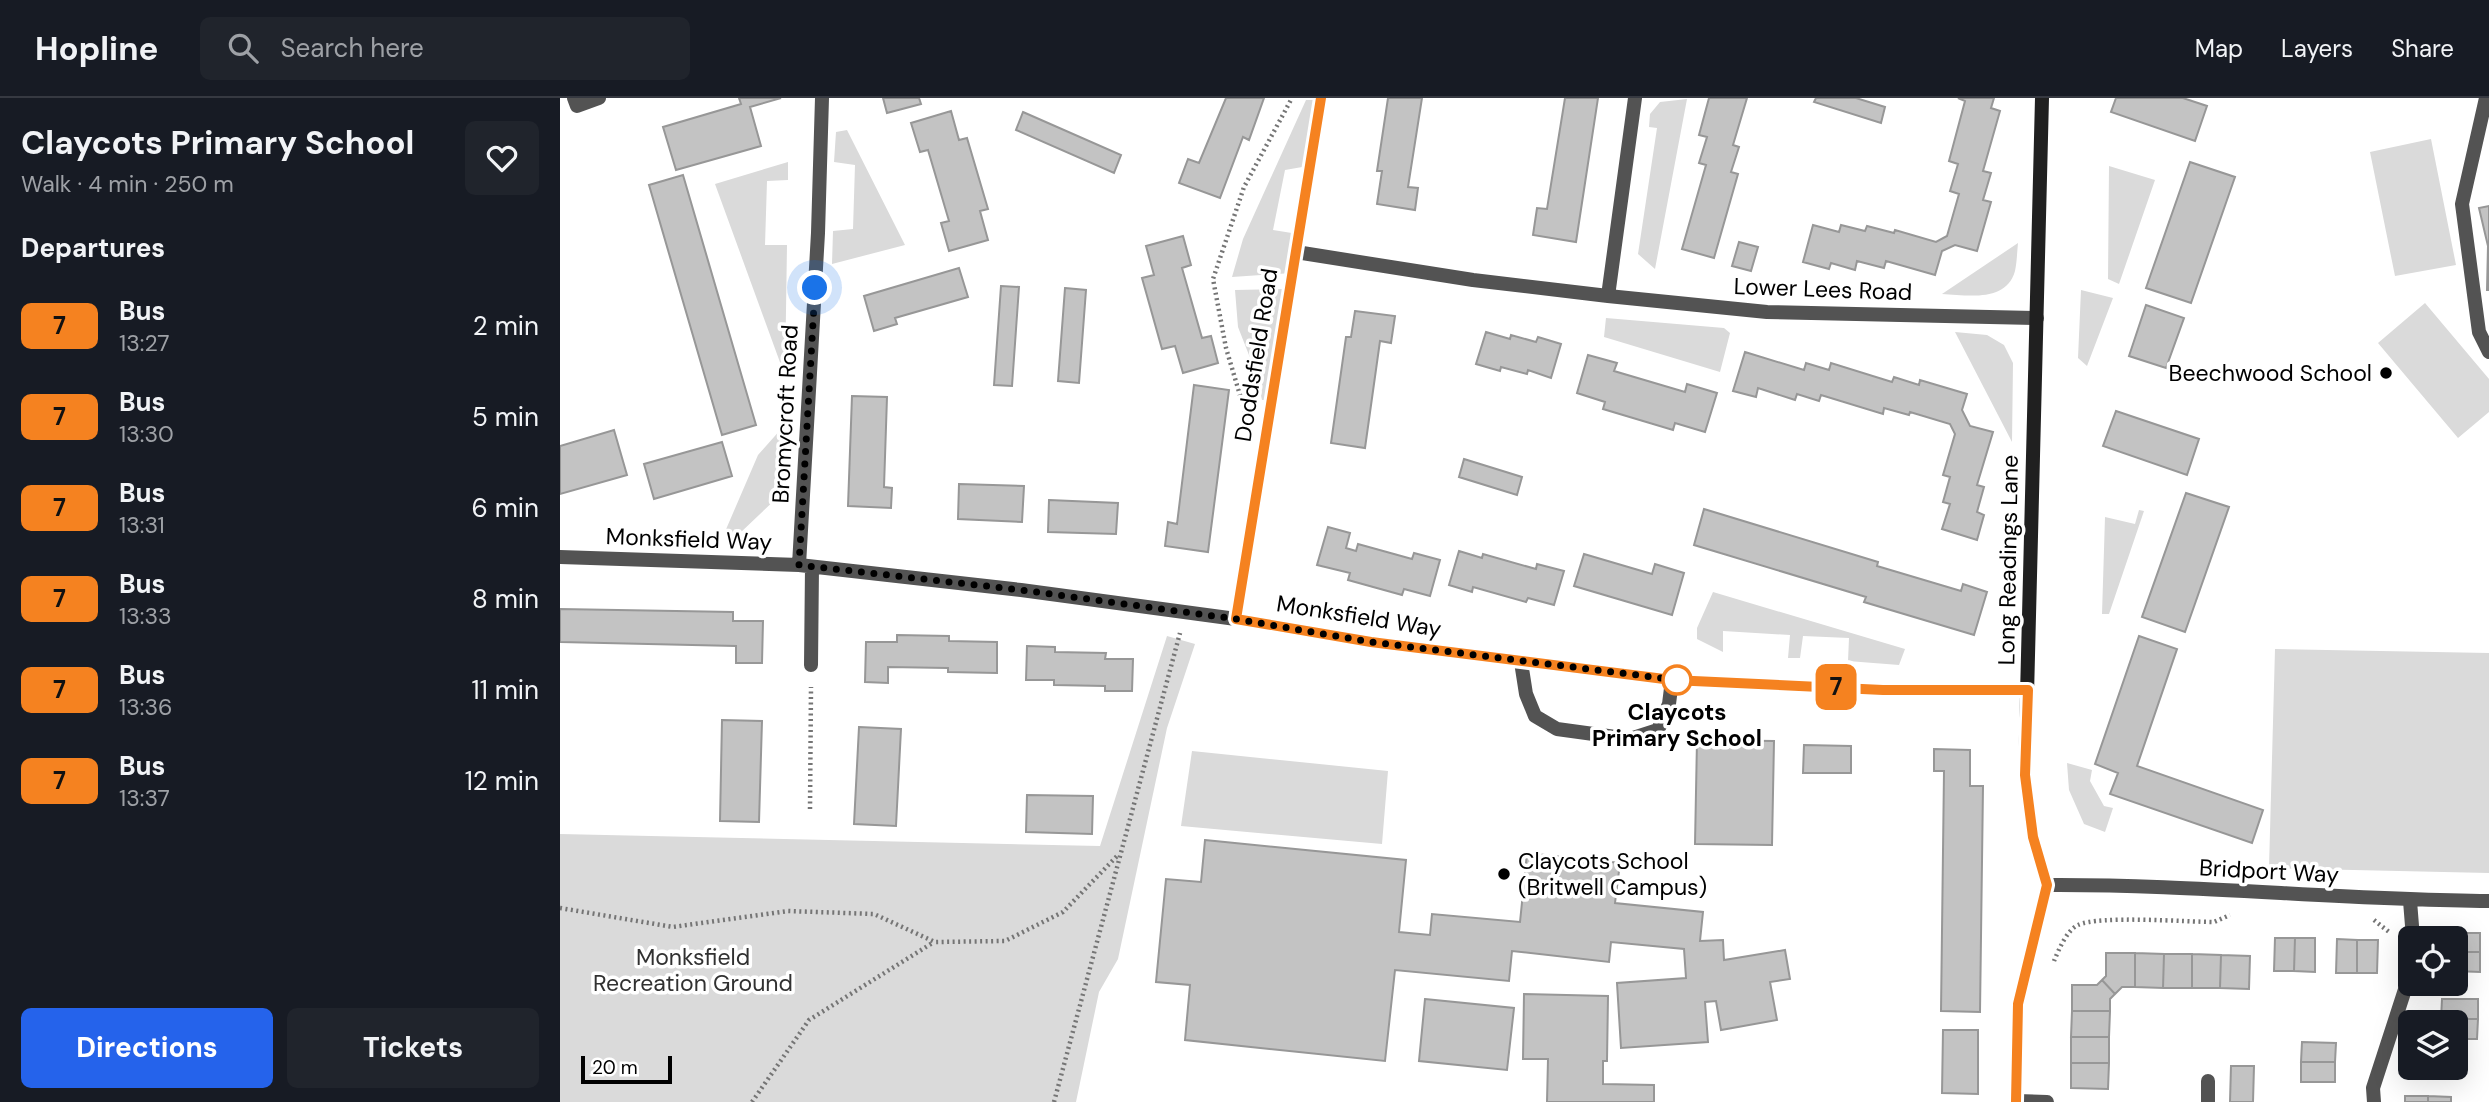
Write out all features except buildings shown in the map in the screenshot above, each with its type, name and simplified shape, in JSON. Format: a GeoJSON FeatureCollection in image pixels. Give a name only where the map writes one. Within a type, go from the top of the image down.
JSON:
{"type":"FeatureCollection","features":[{"type":"Feature","properties":{"kind":"street"},"geometry":{"type":"LineString","coordinates":[[575,98],[577,106],[599,98]]}},
{"type":"Feature","properties":{"kind":"street","name":"Bromycroft Road"},"geometry":{"type":"LineString","coordinates":[[811,665],[805,566],[822,98]]}},
{"type":"Feature","properties":{"kind":"street","name":"Doddsfield Road"},"geometry":{"type":"LineString","coordinates":[[1236,619],[1321,98]]}},
{"type":"Feature","properties":{"kind":"street"},"geometry":{"type":"LineString","coordinates":[[1608,296],[1635,98]]}},
{"type":"Feature","properties":{"kind":"street","name":"Long Readings Lane"},"geometry":{"type":"LineString","coordinates":[[2016,1102],[2018,1004],[2047,885],[2033,837],[2025,775],[2042,98]]}},
{"type":"Feature","properties":{"kind":"street"},"geometry":{"type":"LineString","coordinates":[[2486,98],[2462,204],[2479,332],[2489,352]]}},
{"type":"Feature","properties":{"kind":"street","name":"Lower Lees Road"},"geometry":{"type":"LineString","coordinates":[[1296,252],[1473,280],[1767,312],[2037,318]]}},
{"type":"Feature","properties":{"kind":"street","name":"Monksfield Way"},"geometry":{"type":"LineString","coordinates":[[560,557],[805,566],[1021,590],[1236,619],[1371,642],[1672,680],[1883,690],[2028,690]]}},
{"type":"Feature","properties":{"kind":"street"},"geometry":{"type":"LineString","coordinates":[[1521,662],[1526,694],[1535,716],[1557,729],[1630,739],[1658,730],[1669,704],[1672,680]]}},
{"type":"Feature","properties":{"kind":"street","name":"Bridport Way"},"geometry":{"type":"LineString","coordinates":[[2047,885],[2101,884],[2410,901],[2489,901]]}},
{"type":"Feature","properties":{"kind":"street"},"geometry":{"type":"LineString","coordinates":[[2410,901],[2412,926]]}},
{"type":"Feature","properties":{"kind":"street"},"geometry":{"type":"LineString","coordinates":[[2374,1102],[2373,1088],[2403,996]]}},
{"type":"Feature","properties":{"kind":"street"},"geometry":{"type":"LineString","coordinates":[[2208,1081],[2208,1102]]}},
{"type":"Feature","properties":{"kind":"street"},"geometry":{"type":"LineString","coordinates":[[2016,1102],[2048,1102]]}},
{"type":"Feature","properties":{"kind":"path"},"geometry":{"type":"LineString","coordinates":[[1249,423],[1226,348],[1213,279],[1244,187],[1292,98]]}},
{"type":"Feature","properties":{"kind":"path"},"geometry":{"type":"LineString","coordinates":[[1054,1102],[1186,612]]}},
{"type":"Feature","properties":{"kind":"path"},"geometry":{"type":"LineString","coordinates":[[810,809],[811,665]]}},
{"type":"Feature","properties":{"kind":"path"},"geometry":{"type":"LineString","coordinates":[[560,908],[673,927],[788,911],[874,914],[935,942],[1004,941],[1063,912],[1119,854]]}},
{"type":"Feature","properties":{"kind":"path"},"geometry":{"type":"LineString","coordinates":[[2051,967],[2061,945],[2076,925],[2098,921],[2214,922],[2226,915],[2239,915]]}},
{"type":"Feature","properties":{"kind":"path"},"geometry":{"type":"LineString","coordinates":[[2370,918],[2398,935]]}},
{"type":"Feature","properties":{"kind":"path"},"geometry":{"type":"LineString","coordinates":[[752,1102],[809,1020],[935,942]]}},
{"type":"Feature","properties":{"kind":"green space"},"geometry":{"type":"Polygon","coordinates":[[[1687,99],[1655,269],[1638,254],[1657,128],[1649,127],[1650,114],[1660,102],[1687,99]]]}},
{"type":"Feature","properties":{"kind":"green space"},"geometry":{"type":"Polygon","coordinates":[[[1306,100],[1315,100],[1308,166],[1285,170],[1273,230],[1298,234],[1292,273],[1232,277],[1243,239],[1306,100]]]}},
{"type":"Feature","properties":{"kind":"green space"},"geometry":{"type":"Polygon","coordinates":[[[847,130],[905,245],[832,264],[833,231],[853,229],[855,165],[834,162],[836,132],[847,130]]]}},
{"type":"Feature","properties":{"kind":"green space"},"geometry":{"type":"Polygon","coordinates":[[[2431,139],[2456,265],[2395,276],[2370,152],[2431,139]]]}},
{"type":"Feature","properties":{"kind":"green space"},"geometry":{"type":"Polygon","coordinates":[[[788,162],[788,180],[767,181],[765,245],[787,245],[785,376],[715,184],[788,162]]]}},
{"type":"Feature","properties":{"kind":"green space"},"geometry":{"type":"Polygon","coordinates":[[[2109,166],[2155,180],[2119,284],[2108,279],[2109,166]]]}},
{"type":"Feature","properties":{"kind":"green space"},"geometry":{"type":"Polygon","coordinates":[[[2018,243],[2015,271],[2003,288],[1995,293],[1974,296],[1942,294],[2018,243]]]}},
{"type":"Feature","properties":{"kind":"green space"},"geometry":{"type":"Polygon","coordinates":[[[1287,289],[1272,400],[1262,400],[1256,373],[1238,327],[1235,290],[1287,289]]]}},
{"type":"Feature","properties":{"kind":"green space"},"geometry":{"type":"Polygon","coordinates":[[[2081,290],[2113,298],[2087,366],[2078,358],[2081,290]]]}},
{"type":"Feature","properties":{"kind":"green space"},"geometry":{"type":"Polygon","coordinates":[[[2425,303],[2489,379],[2489,412],[2458,438],[2378,343],[2425,303]]]}},
{"type":"Feature","properties":{"kind":"green space"},"geometry":{"type":"Polygon","coordinates":[[[1606,318],[1724,328],[1730,333],[1720,372],[1604,337],[1606,318]]]}},
{"type":"Feature","properties":{"kind":"green space"},"geometry":{"type":"Polygon","coordinates":[[[1955,332],[1987,335],[2004,345],[2013,363],[2012,442],[1955,332]]]}},
{"type":"Feature","properties":{"kind":"green space"},"geometry":{"type":"Polygon","coordinates":[[[782,428],[780,495],[739,534],[724,534],[758,455],[782,428]]]}},
{"type":"Feature","properties":{"kind":"green space"},"geometry":{"type":"Polygon","coordinates":[[[2139,510],[2144,511],[2109,614],[2102,614],[2105,517],[2135,524],[2139,510]]]}},
{"type":"Feature","properties":{"kind":"green space"},"geometry":{"type":"Polygon","coordinates":[[[1713,592],[1905,649],[1899,665],[1848,661],[1849,638],[1803,636],[1800,658],[1788,658],[1790,635],[1723,631],[1723,652],[1697,639],[1697,628],[1713,592]]]}},
{"type":"Feature","properties":{"kind":"green space","name":"Monksfield Recreation Ground"},"geometry":{"type":"Polygon","coordinates":[[[1167,636],[1195,644],[1167,728],[1118,959],[1099,992],[1076,1102],[560,1102],[560,834],[1100,846],[1167,636]]]}},
{"type":"Feature","properties":{"kind":"green space"},"geometry":{"type":"Polygon","coordinates":[[[2275,649],[2489,653],[2489,873],[2269,868],[2275,649]]]}},
{"type":"Feature","properties":{"kind":"green space"},"geometry":{"type":"Polygon","coordinates":[[[1192,751],[1388,771],[1382,844],[1181,826],[1192,751]]]}},
{"type":"Feature","properties":{"kind":"green space"},"geometry":{"type":"Polygon","coordinates":[[[2067,763],[2092,770],[2090,781],[2104,806],[2113,808],[2105,832],[2084,824],[2069,790],[2067,763]]]}},
{"type":"Feature","properties":{"kind":"bus line","name":"7"},"geometry":{"type":"LineString","coordinates":[[1321,98],[1236,619],[1371,642],[1672,680],[1883,690],[2028,690],[2025,775],[2033,837],[2047,885],[2018,1004],[2016,1102]]}},
{"type":"Feature","properties":{"kind":"place","name":"Beechwood School"},"geometry":{"type":"Point","coordinates":[2386,373]}},
{"type":"Feature","properties":{"kind":"place","name":"Claycots Primary School"},"geometry":{"type":"Point","coordinates":[1677,680]}},
{"type":"Feature","properties":{"kind":"place","name":"Claycots School (Britwell Campus)"},"geometry":{"type":"Point","coordinates":[1504,874]}},
{"type":"Feature","properties":{"kind":"route"},"geometry":{"type":"LineString","coordinates":[[815,288],[799,565],[1021,590],[1236,619],[1371,642],[1677,680]]}}]}
